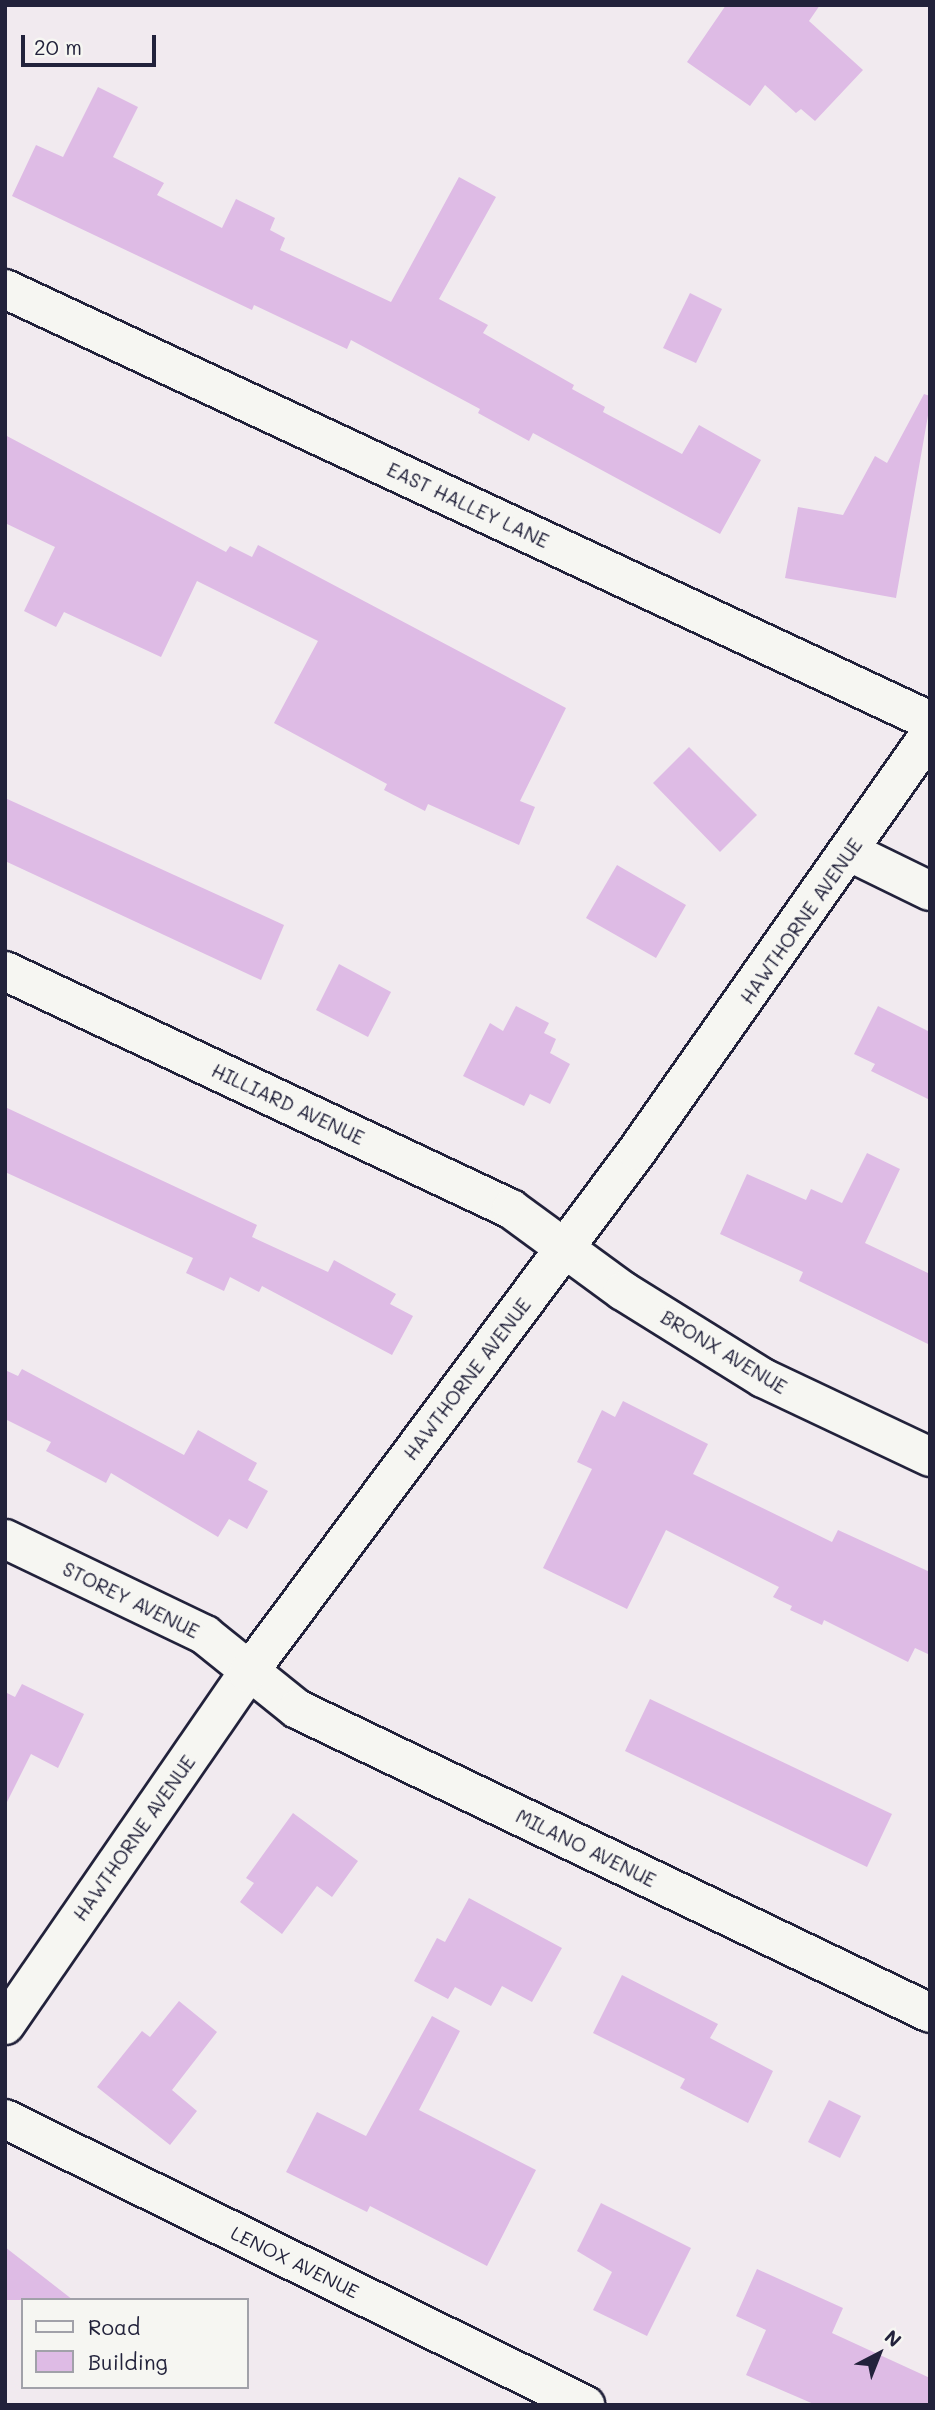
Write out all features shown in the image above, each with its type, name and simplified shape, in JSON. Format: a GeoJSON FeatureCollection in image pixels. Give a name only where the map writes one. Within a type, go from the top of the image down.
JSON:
{"type":"FeatureCollection","features":[{"type":"Feature","properties":{"kind":"street","name":"EAST HALLEY LANE"},"geometry":{"type":"LineString","coordinates":[[5,289],[930,721]]}},
{"type":"Feature","properties":{"kind":"street","name":"HAWTHORNE AVENUE"},"geometry":{"type":"LineString","coordinates":[[5,2025],[248,1673],[564,1249],[850,852],[930,734]]}},
{"type":"Feature","properties":{"kind":"street"},"geometry":{"type":"LineString","coordinates":[[850,852],[930,891]]}},
{"type":"Feature","properties":{"kind":"street","name":"HILLIARD AVENUE"},"geometry":{"type":"LineString","coordinates":[[5,971],[511,1209],[564,1249]]}},
{"type":"Feature","properties":{"kind":"street","name":"BRONX AVENUE"},"geometry":{"type":"LineString","coordinates":[[564,1249],[763,1378],[930,1457]]}},
{"type":"Feature","properties":{"kind":"street","name":"STOREY AVENUE"},"geometry":{"type":"LineString","coordinates":[[5,1539],[205,1635],[248,1673]]}},
{"type":"Feature","properties":{"kind":"street","name":"MILANO AVENUE"},"geometry":{"type":"LineString","coordinates":[[248,1673],[297,1709],[930,2012]]}},
{"type":"Feature","properties":{"kind":"street","name":"LENOX AVENUE"},"geometry":{"type":"LineString","coordinates":[[5,2119],[585,2405]]}},
{"type":"Feature","properties":{"kind":"building"},"geometry":{"type":"Polygon","coordinates":[[[726,5],[820,5],[809,21],[863,70],[815,121],[801,109],[796,113],[765,85],[750,106],[687,62],[726,5]]]}},
{"type":"Feature","properties":{"kind":"building"},"geometry":{"type":"Polygon","coordinates":[[[98,87],[138,107],[113,157],[164,183],[157,195],[222,228],[236,199],[275,218],[270,230],[285,238],[280,250],[391,302],[459,177],[496,197],[439,299],[488,325],[483,333],[574,385],[572,389],[605,407],[603,412],[682,454],[699,425],[761,460],[720,534],[533,433],[529,441],[478,413],[480,409],[351,340],[347,349],[254,305],[252,310],[12,196],[36,145],[63,157],[98,87]]]}},
{"type":"Feature","properties":{"kind":"building"},"geometry":{"type":"Polygon","coordinates":[[[690,293],[722,309],[696,363],[663,348],[690,293]]]}},
{"type":"Feature","properties":{"kind":"building"},"geometry":{"type":"Polygon","coordinates":[[[924,394],[930,396],[930,404],[896,598],[785,578],[798,507],[843,515],[875,456],[887,463],[924,394]]]}},
{"type":"Feature","properties":{"kind":"building"},"geometry":{"type":"Polygon","coordinates":[[[5,435],[226,552],[230,546],[252,557],[258,545],[566,708],[520,801],[535,807],[519,845],[428,804],[425,811],[384,790],[387,784],[274,723],[318,641],[197,581],[161,657],[64,612],[56,627],[24,611],[55,547],[5,523],[5,435]]]}},
{"type":"Feature","properties":{"kind":"building"},"geometry":{"type":"Polygon","coordinates":[[[689,747],[757,815],[720,852],[653,783],[689,747]]]}},
{"type":"Feature","properties":{"kind":"building"},"geometry":{"type":"Polygon","coordinates":[[[5,798],[284,925],[261,980],[5,861],[5,798]]]}},
{"type":"Feature","properties":{"kind":"building"},"geometry":{"type":"Polygon","coordinates":[[[617,865],[686,905],[656,958],[586,918],[617,865]]]}},
{"type":"Feature","properties":{"kind":"building"},"geometry":{"type":"Polygon","coordinates":[[[339,964],[391,992],[368,1037],[316,1010],[339,964]]]}},
{"type":"Feature","properties":{"kind":"building"},"geometry":{"type":"Polygon","coordinates":[[[516,1006],[549,1023],[544,1033],[556,1039],[550,1053],[570,1064],[550,1104],[530,1094],[524,1106],[463,1076],[490,1023],[503,1031],[516,1006]]]}},
{"type":"Feature","properties":{"kind":"building"},"geometry":{"type":"Polygon","coordinates":[[[878,1006],[930,1032],[930,1100],[871,1071],[875,1064],[854,1054],[878,1006]]]}},
{"type":"Feature","properties":{"kind":"building"},"geometry":{"type":"Polygon","coordinates":[[[5,1107],[257,1225],[252,1237],[328,1272],[334,1260],[396,1294],[390,1304],[413,1316],[392,1355],[262,1286],[259,1292],[230,1277],[224,1291],[186,1273],[193,1258],[5,1172],[5,1107]]]}},
{"type":"Feature","properties":{"kind":"building"},"geometry":{"type":"Polygon","coordinates":[[[867,1153],[900,1169],[865,1243],[930,1274],[930,1345],[799,1281],[803,1272],[720,1234],[747,1174],[806,1200],[811,1189],[842,1203],[867,1153]]]}},
{"type":"Feature","properties":{"kind":"building"},"geometry":{"type":"Polygon","coordinates":[[[22,1369],[184,1455],[198,1430],[257,1463],[248,1480],[268,1491],[247,1529],[229,1519],[218,1537],[111,1473],[106,1483],[46,1451],[51,1442],[5,1419],[5,1370],[18,1376],[22,1369]]]}},
{"type":"Feature","properties":{"kind":"building"},"geometry":{"type":"Polygon","coordinates":[[[623,1401],[708,1444],[693,1474],[832,1542],[838,1530],[930,1572],[930,1655],[915,1648],[908,1662],[824,1620],[822,1625],[790,1610],[792,1606],[773,1597],[779,1587],[666,1530],[627,1609],[543,1568],[592,1469],[577,1462],[602,1410],[615,1417],[623,1401]]]}},
{"type":"Feature","properties":{"kind":"building"},"geometry":{"type":"Polygon","coordinates":[[[22,1684],[84,1714],[58,1768],[31,1754],[5,1806],[5,1692],[15,1697],[22,1684]]]}},
{"type":"Feature","properties":{"kind":"building"},"geometry":{"type":"Polygon","coordinates":[[[650,1699],[892,1814],[867,1867],[625,1751],[650,1699]]]}},
{"type":"Feature","properties":{"kind":"building"},"geometry":{"type":"Polygon","coordinates":[[[293,1813],[358,1861],[332,1897],[317,1886],[282,1934],[240,1902],[254,1883],[246,1878],[293,1813]]]}},
{"type":"Feature","properties":{"kind":"building"},"geometry":{"type":"Polygon","coordinates":[[[469,1898],[562,1948],[532,2002],[502,1986],[491,2006],[455,1987],[448,1999],[414,1981],[437,1938],[445,1942],[469,1898]]]}},
{"type":"Feature","properties":{"kind":"building"},"geometry":{"type":"Polygon","coordinates":[[[622,1975],[718,2024],[710,2038],[773,2071],[748,2123],[680,2088],[685,2079],[593,2033],[622,1975]]]}},
{"type":"Feature","properties":{"kind":"building"},"geometry":{"type":"Polygon","coordinates":[[[179,2001],[217,2032],[172,2090],[197,2111],[170,2145],[97,2087],[142,2031],[150,2037],[179,2001]]]}},
{"type":"Feature","properties":{"kind":"building"},"geometry":{"type":"Polygon","coordinates":[[[432,2016],[460,2031],[419,2110],[536,2170],[487,2266],[370,2206],[367,2212],[286,2172],[317,2112],[366,2136],[432,2016]]]}},
{"type":"Feature","properties":{"kind":"building"},"geometry":{"type":"Polygon","coordinates":[[[829,2100],[861,2116],[840,2158],[808,2142],[829,2100]]]}},
{"type":"Feature","properties":{"kind":"building"},"geometry":{"type":"Polygon","coordinates":[[[601,2203],[691,2248],[647,2336],[593,2310],[612,2272],[577,2251],[601,2203]]]}},
{"type":"Feature","properties":{"kind":"building"},"geometry":{"type":"Polygon","coordinates":[[[5,2247],[70,2298],[21,2298],[5,2300],[5,2247]]]}},
{"type":"Feature","properties":{"kind":"building"},"geometry":{"type":"Polygon","coordinates":[[[757,2269],[843,2308],[832,2333],[930,2378],[930,2405],[816,2405],[746,2375],[766,2330],[736,2316],[757,2269]]]}}]}
